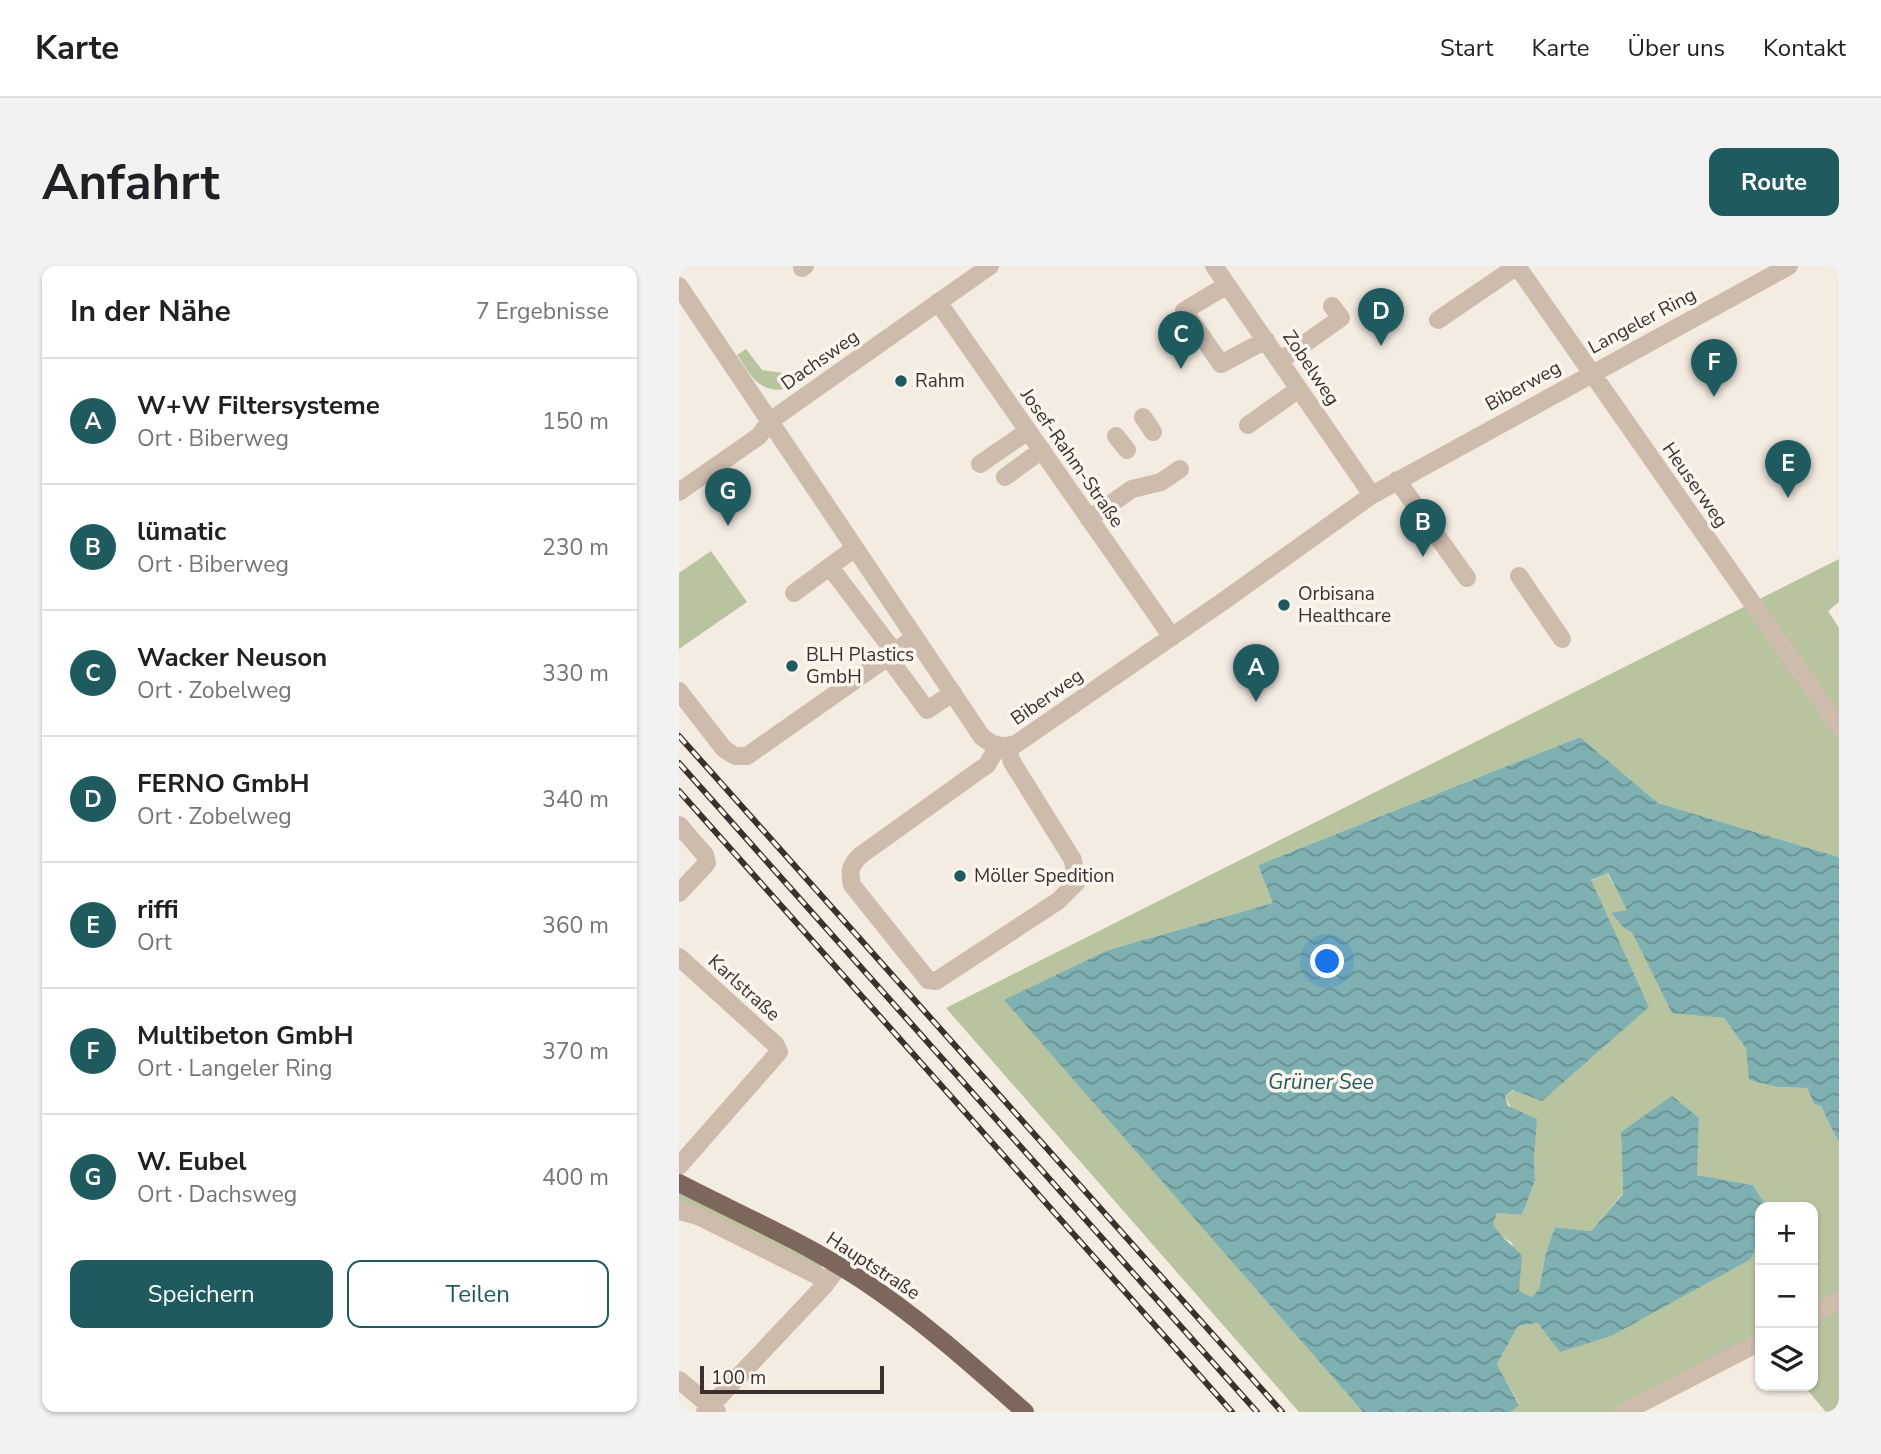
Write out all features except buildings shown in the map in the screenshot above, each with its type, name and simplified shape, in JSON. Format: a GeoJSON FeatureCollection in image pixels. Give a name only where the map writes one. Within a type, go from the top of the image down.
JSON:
{"type":"FeatureCollection","features":[{"type":"Feature","properties":{"kind":"main road","name":"Hauptstraße"},"geometry":{"type":"LineString","coordinates":[[679,1183],[839,1266],[915,1319],[1025,1412]]}},
{"type":"Feature","properties":{"kind":"street","name":"Dachsweg"},"geometry":{"type":"LineString","coordinates":[[679,492],[759,436],[770,421],[990,266]]}},
{"type":"Feature","properties":{"kind":"street","name":"Zobelweg"},"geometry":{"type":"LineString","coordinates":[[1214,266],[1372,495]]}},
{"type":"Feature","properties":{"kind":"street"},"geometry":{"type":"LineString","coordinates":[[1438,320],[1517,266]]}},
{"type":"Feature","properties":{"kind":"street","name":"Heuserweg"},"geometry":{"type":"LineString","coordinates":[[1517,266],[1839,727]]}},
{"type":"Feature","properties":{"kind":"street","name":"Langeler Ring"},"geometry":{"type":"LineString","coordinates":[[1590,373],[1789,266]]}},
{"type":"Feature","properties":{"kind":"street"},"geometry":{"type":"LineString","coordinates":[[1227,285],[1184,311],[1221,364],[1266,340]]}},
{"type":"Feature","properties":{"kind":"street","name":"Biberweg"},"geometry":{"type":"LineString","coordinates":[[679,286],[982,737],[1002,746],[1016,744],[1372,495],[1590,373]]}},
{"type":"Feature","properties":{"kind":"street","name":"Josef-Rahm-Straße"},"geometry":{"type":"LineString","coordinates":[[938,302],[1172,637]]}},
{"type":"Feature","properties":{"kind":"street"},"geometry":{"type":"LineString","coordinates":[[1283,365],[1341,318],[1332,306]]}},
{"type":"Feature","properties":{"kind":"street"},"geometry":{"type":"LineString","coordinates":[[1283,365],[1332,338]]}},
{"type":"Feature","properties":{"kind":"street"},"geometry":{"type":"LineString","coordinates":[[1248,425],[1299,389]]}},
{"type":"Feature","properties":{"kind":"street"},"geometry":{"type":"LineString","coordinates":[[980,464],[1028,430]]}},
{"type":"Feature","properties":{"kind":"street"},"geometry":{"type":"LineString","coordinates":[[1005,477],[1042,450]]}},
{"type":"Feature","properties":{"kind":"street"},"geometry":{"type":"LineString","coordinates":[[1090,519],[1132,489],[1161,482],[1181,469]]}},
{"type":"Feature","properties":{"kind":"street"},"geometry":{"type":"LineString","coordinates":[[1397,480],[1467,578]]}},
{"type":"Feature","properties":{"kind":"street"},"geometry":{"type":"LineString","coordinates":[[794,593],[855,548]]}},
{"type":"Feature","properties":{"kind":"street"},"geometry":{"type":"LineString","coordinates":[[830,566],[927,710],[953,693]]}},
{"type":"Feature","properties":{"kind":"street"},"geometry":{"type":"LineString","coordinates":[[1519,576],[1562,639]]}},
{"type":"Feature","properties":{"kind":"street"},"geometry":{"type":"LineString","coordinates":[[679,691],[725,748],[735,756],[747,756],[915,637]]}},
{"type":"Feature","properties":{"kind":"street"},"geometry":{"type":"LineString","coordinates":[[1002,746],[1073,860],[1076,883],[1058,901],[936,981],[927,981],[852,885],[849,872],[852,862],[987,765],[1002,746]]}},
{"type":"Feature","properties":{"kind":"street"},"geometry":{"type":"LineString","coordinates":[[679,825],[705,855],[707,863],[679,894]]}},
{"type":"Feature","properties":{"kind":"street","name":"Karlstraße"},"geometry":{"type":"LineString","coordinates":[[679,957],[776,1045],[779,1052],[679,1166]]}},
{"type":"Feature","properties":{"kind":"street","name":"Hauptstraße"},"geometry":{"type":"LineString","coordinates":[[679,1212],[698,1216],[828,1281]]}},
{"type":"Feature","properties":{"kind":"street"},"geometry":{"type":"LineString","coordinates":[[679,1380],[711,1410],[839,1266]]}},
{"type":"Feature","properties":{"kind":"street"},"geometry":{"type":"LineString","coordinates":[[1818,1311],[1839,1300]]}},
{"type":"Feature","properties":{"kind":"street"},"geometry":{"type":"LineString","coordinates":[[1624,1412],[1755,1345]]}},
{"type":"Feature","properties":{"kind":"green space"},"geometry":{"type":"Polygon","coordinates":[[[830,348],[837,358],[799,384],[778,390],[757,382],[737,355],[746,349],[762,370],[790,374],[830,348]]]}},
{"type":"Feature","properties":{"kind":"green space"},"geometry":{"type":"Polygon","coordinates":[[[711,551],[747,602],[679,649],[679,573],[711,551]]]}},
{"type":"Feature","properties":{"kind":"green space"},"geometry":{"type":"Polygon","coordinates":[[[1839,559],[1839,602],[1828,611],[1839,628],[1839,857],[1658,803],[1580,737],[1258,865],[1274,903],[1108,950],[1005,1000],[1363,1412],[1299,1412],[946,1008],[1839,559]]]}},
{"type":"Feature","properties":{"kind":"green space"},"geometry":{"type":"Polygon","coordinates":[[[1607,873],[1628,910],[1612,914],[1624,928],[1632,931],[1672,1012],[1724,1018],[1778,1087],[1807,1088],[1814,1104],[1821,1106],[1839,1142],[1839,1412],[1826,1412],[1808,1391],[1818,1391],[1818,1202],[1764,1202],[1753,1185],[1696,1175],[1699,1118],[1621,1132],[1623,1193],[1591,1231],[1555,1227],[1546,1252],[1539,1289],[1533,1297],[1519,1292],[1512,1243],[1500,1235],[1492,1224],[1497,1213],[1522,1215],[1535,1181],[1534,1156],[1505,1096],[1649,1007],[1590,881],[1607,873]]]}},
{"type":"Feature","properties":{"kind":"green space"},"geometry":{"type":"Polygon","coordinates":[[[679,1192],[821,1265],[824,1275],[679,1201],[679,1192]]]}},
{"type":"Feature","properties":{"kind":"green space"},"geometry":{"type":"Polygon","coordinates":[[[1755,1249],[1755,1344],[1617,1412],[1511,1412],[1519,1404],[1497,1364],[1518,1326],[1538,1323],[1751,1259],[1755,1249]]]}},
{"type":"Feature","properties":{"kind":"water","name":"Grüner See"},"geometry":{"type":"Polygon","coordinates":[[[1580,737],[1658,803],[1839,857],[1839,1142],[1821,1106],[1814,1104],[1807,1088],[1778,1087],[1749,1080],[1746,1048],[1724,1018],[1672,1013],[1632,932],[1624,928],[1611,913],[1627,910],[1608,873],[1591,880],[1649,1007],[1542,1101],[1513,1090],[1505,1096],[1508,1106],[1537,1119],[1535,1181],[1522,1215],[1497,1213],[1493,1224],[1522,1256],[1519,1291],[1532,1297],[1539,1289],[1546,1252],[1555,1227],[1591,1231],[1623,1194],[1621,1132],[1672,1096],[1699,1118],[1697,1175],[1753,1185],[1764,1202],[1755,1202],[1755,1249],[1751,1259],[1611,1336],[1560,1352],[1538,1323],[1518,1326],[1497,1364],[1519,1405],[1511,1412],[1363,1412],[1004,1000],[1108,950],[1273,903],[1258,865],[1580,737]]]}},
{"type":"Feature","properties":{"kind":"railway"},"geometry":{"type":"LineString","coordinates":[[679,736],[1282,1412]]}},
{"type":"Feature","properties":{"kind":"railway"},"geometry":{"type":"LineString","coordinates":[[679,763],[1257,1412]]}},
{"type":"Feature","properties":{"kind":"railway"},"geometry":{"type":"LineString","coordinates":[[679,791],[1232,1412]]}},
{"type":"Feature","properties":{"kind":"place","name":"FERNO GmbH"},"geometry":{"type":"Point","coordinates":[1381,346]}},
{"type":"Feature","properties":{"kind":"place","name":"Wacker Neuson"},"geometry":{"type":"Point","coordinates":[1181,369]}},
{"type":"Feature","properties":{"kind":"place","name":"Rahm"},"geometry":{"type":"Point","coordinates":[901,381]}},
{"type":"Feature","properties":{"kind":"place","name":"Multibeton GmbH"},"geometry":{"type":"Point","coordinates":[1714,397]}},
{"type":"Feature","properties":{"kind":"place","name":"riffi"},"geometry":{"type":"Point","coordinates":[1788,498]}},
{"type":"Feature","properties":{"kind":"place","name":"W. Eubel"},"geometry":{"type":"Point","coordinates":[728,526]}},
{"type":"Feature","properties":{"kind":"place","name":"lümatic"},"geometry":{"type":"Point","coordinates":[1423,557]}},
{"type":"Feature","properties":{"kind":"place","name":"Orbisana Healthcare"},"geometry":{"type":"Point","coordinates":[1284,605]}},
{"type":"Feature","properties":{"kind":"place","name":"BLH Plastics GmbH"},"geometry":{"type":"Point","coordinates":[792,666]}},
{"type":"Feature","properties":{"kind":"place","name":"W+W Filtersysteme"},"geometry":{"type":"Point","coordinates":[1256,702]}},
{"type":"Feature","properties":{"kind":"place","name":"Möller Spedition"},"geometry":{"type":"Point","coordinates":[960,876]}}]}
